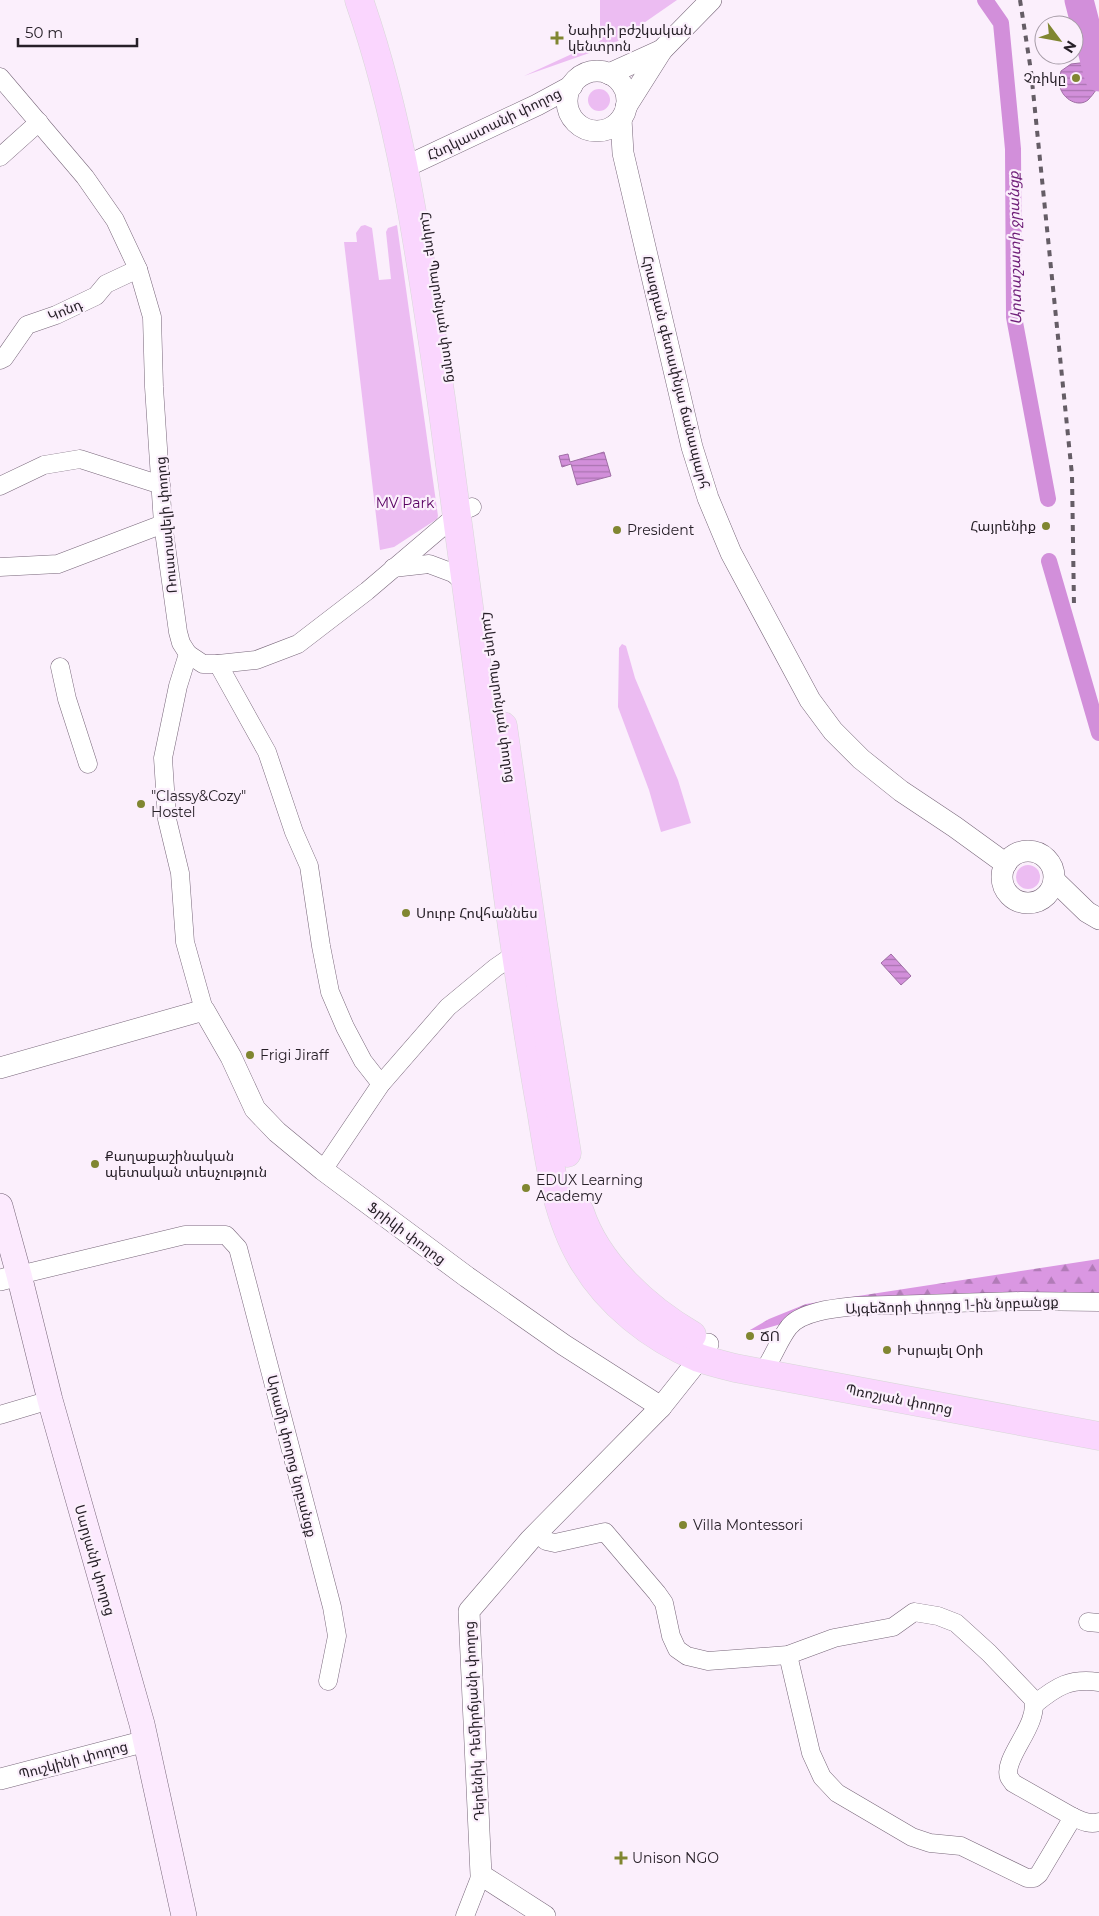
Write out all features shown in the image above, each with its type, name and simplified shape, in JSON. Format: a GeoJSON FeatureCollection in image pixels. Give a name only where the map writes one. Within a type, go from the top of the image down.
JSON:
{"type":"FeatureCollection","features":[{"type":"Feature","properties":{"kind":"main road","name":"Հակոբ Պարոնյան փողոց"},"geometry":{"type":"LineString","coordinates":[[358,0],[412,168],[451,472],[464,511],[467,585],[494,802],[516,957],[553,1180],[574,1243],[596,1280],[612,1299],[640,1324],[658,1336],[704,1351]]}},
{"type":"Feature","properties":{"kind":"main road","name":"Հակոբ Պարոնյան փողոց"},"geometry":{"type":"LineString","coordinates":[[372,0],[393,67],[412,168],[464,511],[575,1196],[582,1217],[611,1268],[627,1285],[704,1351]]}},
{"type":"Feature","properties":{"kind":"main road","name":"Սարյանի փողոց"},"geometry":{"type":"LineString","coordinates":[[0,1206],[10,1278],[50,1400],[146,1741],[184,1916]]}},
{"type":"Feature","properties":{"kind":"main road","name":"Պռոշյան փողոց"},"geometry":{"type":"LineString","coordinates":[[704,1351],[1099,1422]]}},
{"type":"Feature","properties":{"kind":"main road","name":"Պռոշյան փողոց"},"geometry":{"type":"LineString","coordinates":[[704,1351],[735,1368],[1099,1436]]}},
{"type":"Feature","properties":{"kind":"street"},"geometry":{"type":"LineString","coordinates":[[624,113],[626,94],[615,78],[609,74],[602,72],[588,73],[576,80],[572,86],[567,100],[570,114],[574,120],[588,130],[601,131],[616,124],[624,113],[662,50],[711,0]]}},
{"type":"Feature","properties":{"kind":"street"},"geometry":{"type":"LineString","coordinates":[[609,74],[662,50]]}},
{"type":"Feature","properties":{"kind":"street","name":"Ռուստավելի փողոց"},"geometry":{"type":"LineString","coordinates":[[0,77],[86,177],[115,220],[138,268],[152,317],[154,387],[163,524],[178,632],[181,643],[188,654]]}},
{"type":"Feature","properties":{"kind":"street","name":"Հնդկաստանի փողոց"},"geometry":{"type":"LineString","coordinates":[[412,168],[572,86]]}},
{"type":"Feature","properties":{"kind":"street","name":"Հնդկաստանի փողոց"},"geometry":{"type":"LineString","coordinates":[[412,168],[539,112],[574,120]]}},
{"type":"Feature","properties":{"kind":"street","name":"Հրազդան գետափնյա ճանապարհ"},"geometry":{"type":"LineString","coordinates":[[624,113],[623,153],[692,448],[708,498],[731,553],[810,700],[833,731],[861,759],[901,791],[955,826],[1006,864]]}},
{"type":"Feature","properties":{"kind":"street"},"geometry":{"type":"LineString","coordinates":[[0,157],[39,122]]}},
{"type":"Feature","properties":{"kind":"street"},"geometry":{"type":"LineString","coordinates":[[601,131],[623,153]]}},
{"type":"Feature","properties":{"kind":"street","name":"Կոնդ"},"geometry":{"type":"LineString","coordinates":[[0,360],[4,358],[27,325],[56,315],[96,296],[106,284],[138,268]]}},
{"type":"Feature","properties":{"kind":"street"},"geometry":{"type":"LineString","coordinates":[[0,486],[44,465],[80,459],[161,485]]}},
{"type":"Feature","properties":{"kind":"street"},"geometry":{"type":"LineString","coordinates":[[0,1068],[204,1010],[185,942],[180,872],[167,819],[163,758],[178,686],[188,654],[203,664],[218,664],[256,660],[298,644],[367,591],[392,568],[464,511]]}},
{"type":"Feature","properties":{"kind":"street"},"geometry":{"type":"LineString","coordinates":[[0,567],[58,564],[163,524]]}},
{"type":"Feature","properties":{"kind":"street"},"geometry":{"type":"LineString","coordinates":[[392,568],[429,564],[453,573],[467,585]]}},
{"type":"Feature","properties":{"kind":"street"},"geometry":{"type":"LineString","coordinates":[[218,664],[267,752],[294,832],[309,866],[320,946],[330,992],[345,1028],[363,1060],[381,1084]]}},
{"type":"Feature","properties":{"kind":"street"},"geometry":{"type":"LineString","coordinates":[[60,667],[67,699],[88,764]]}},
{"type":"Feature","properties":{"kind":"street"},"geometry":{"type":"LineString","coordinates":[[1034,902],[1047,895],[1054,880],[1051,864],[1046,858],[1034,852],[1016,855],[1006,864],[1003,879],[1007,892],[1018,901],[1034,902],[1093,916]]}},
{"type":"Feature","properties":{"kind":"street"},"geometry":{"type":"LineString","coordinates":[[1054,880],[1093,916]]}},
{"type":"Feature","properties":{"kind":"street"},"geometry":{"type":"LineString","coordinates":[[323,1170],[381,1084],[448,1007],[495,968],[508,959],[516,957]]}},
{"type":"Feature","properties":{"kind":"street","name":"Ֆրիկի փողոց"},"geometry":{"type":"LineString","coordinates":[[204,1010],[231,1057],[255,1110],[277,1132],[323,1170],[467,1277],[578,1354],[661,1407]]}},
{"type":"Feature","properties":{"kind":"street","name":"Արամի փողոց նրբանցք"},"geometry":{"type":"LineString","coordinates":[[10,1278],[186,1235],[226,1235],[238,1248],[332,1607],[337,1636],[328,1681]]}},
{"type":"Feature","properties":{"kind":"street","name":"Այգեձորի փողոց 1-ին նրբանցք"},"geometry":{"type":"LineString","coordinates":[[769,1362],[790,1326],[809,1315],[833,1309],[856,1306],[1021,1301],[1099,1302]]}},
{"type":"Feature","properties":{"kind":"street","name":"Դերենիկ Դեմիրճյանի փողոց"},"geometry":{"type":"LineString","coordinates":[[481,1874],[469,1611],[537,1533],[661,1407],[704,1351]]}},
{"type":"Feature","properties":{"kind":"street"},"geometry":{"type":"LineString","coordinates":[[0,1416],[50,1400]]}},
{"type":"Feature","properties":{"kind":"street"},"geometry":{"type":"LineString","coordinates":[[537,1533],[546,1541],[555,1543],[605,1532],[664,1603],[671,1636],[677,1649],[687,1656],[708,1661],[788,1655],[834,1638],[893,1627],[914,1612],[938,1616],[956,1623],[1030,1693],[1035,1704],[1032,1720],[1009,1767],[1009,1777],[1014,1783],[1073,1818],[1084,1822],[1099,1822]]}},
{"type":"Feature","properties":{"kind":"street"},"geometry":{"type":"LineString","coordinates":[[788,1655],[811,1753],[822,1778],[837,1793],[912,1837],[930,1843],[960,1846],[1027,1878],[1034,1878],[1039,1874],[1073,1818]]}},
{"type":"Feature","properties":{"kind":"street"},"geometry":{"type":"LineString","coordinates":[[1035,1704],[1055,1688],[1082,1680],[1099,1682]]}},
{"type":"Feature","properties":{"kind":"street","name":"Պուշկինի փողոց"},"geometry":{"type":"LineString","coordinates":[[0,1779],[146,1741]]}},
{"type":"Feature","properties":{"kind":"street"},"geometry":{"type":"LineString","coordinates":[[465,1916],[481,1874],[545,1916]]}},
{"type":"Feature","properties":{"kind":"green space"},"geometry":{"type":"Polygon","coordinates":[[[600,0],[677,0],[612,45],[524,76],[600,41],[600,0]]]}},
{"type":"Feature","properties":{"kind":"green space"},"geometry":{"type":"Polygon","coordinates":[[[599,89],[607,92],[610,100],[607,108],[599,111],[591,108],[588,100],[591,92],[599,89]]]}},
{"type":"Feature","properties":{"kind":"green space","name":"MV Park"},"geometry":{"type":"Polygon","coordinates":[[[365,225],[372,228],[379,280],[391,279],[386,232],[388,228],[397,225],[438,516],[437,519],[394,547],[380,550],[344,242],[357,242],[356,233],[361,226],[365,225]]]}},
{"type":"Feature","properties":{"kind":"green space"},"geometry":{"type":"Polygon","coordinates":[[[622,644],[626,646],[635,678],[678,780],[691,823],[661,832],[649,790],[618,707],[619,648],[622,644]]]}},
{"type":"Feature","properties":{"kind":"green space"},"geometry":{"type":"Polygon","coordinates":[[[1028,865],[1036,869],[1040,877],[1036,885],[1028,889],[1020,885],[1016,877],[1020,869],[1028,865]]]}},
{"type":"Feature","properties":{"kind":"green space"},"geometry":{"type":"Polygon","coordinates":[[[1099,1259],[1099,1293],[1025,1292],[781,1324],[760,1330],[750,1330],[769,1319],[806,1304],[1099,1259]]]}},
{"type":"Feature","properties":{"kind":"shaded area","name":"Չռիկը"},"geometry":{"type":"Polygon","coordinates":[[[1084,62],[1088,62],[1096,90],[1088,100],[1076,103],[1064,95],[1059,79],[1061,71],[1070,65],[1084,65],[1084,62]]]}},
{"type":"Feature","properties":{"kind":"shaded area"},"geometry":{"type":"Polygon","coordinates":[[[604,452],[611,476],[577,485],[571,464],[562,467],[559,456],[568,454],[570,462],[604,452]]]}},
{"type":"Feature","properties":{"kind":"shaded area"},"geometry":{"type":"Polygon","coordinates":[[[891,954],[911,976],[901,985],[881,963],[891,954]]]}},
{"type":"Feature","properties":{"kind":"waterway","name":"Արտաշատի ջրանցք"},"geometry":{"type":"LineString","coordinates":[[985,0],[1001,23],[1013,149],[1014,317],[1048,499]]}},
{"type":"Feature","properties":{"kind":"waterway"},"geometry":{"type":"LineString","coordinates":[[1079,0],[1099,77]]}},
{"type":"Feature","properties":{"kind":"waterway"},"geometry":{"type":"LineString","coordinates":[[1049,561],[1099,733]]}},
{"type":"Feature","properties":{"kind":"railway"},"geometry":{"type":"LineString","coordinates":[[1020,0],[1031,71],[1072,475],[1074,606]]}},
{"type":"Feature","properties":{"kind":"place","name":"Նաիրի բժշկական կենտրոն"},"geometry":{"type":"Point","coordinates":[557,38]}},
{"type":"Feature","properties":{"kind":"place","name":"Չռիկը"},"geometry":{"type":"Point","coordinates":[1076,78]}},
{"type":"Feature","properties":{"kind":"place","name":"Հայրենիք"},"geometry":{"type":"Point","coordinates":[1046,526]}},
{"type":"Feature","properties":{"kind":"place","name":"President"},"geometry":{"type":"Point","coordinates":[617,530]}},
{"type":"Feature","properties":{"kind":"place","name":"\"Classy&Cozy\" Hostel"},"geometry":{"type":"Point","coordinates":[141,804]}},
{"type":"Feature","properties":{"kind":"place","name":"Սուրբ Հովհաննես"},"geometry":{"type":"Point","coordinates":[406,913]}},
{"type":"Feature","properties":{"kind":"place","name":"Frigi Jiraff"},"geometry":{"type":"Point","coordinates":[250,1055]}},
{"type":"Feature","properties":{"kind":"place","name":"Քաղաքաշինական պետական տեսչություն"},"geometry":{"type":"Point","coordinates":[95,1164]}},
{"type":"Feature","properties":{"kind":"place","name":"EDUX Learning Academy"},"geometry":{"type":"Point","coordinates":[526,1188]}},
{"type":"Feature","properties":{"kind":"place","name":"ՃՈ"},"geometry":{"type":"Point","coordinates":[750,1336]}},
{"type":"Feature","properties":{"kind":"place","name":"Իսրայել Օրի"},"geometry":{"type":"Point","coordinates":[887,1350]}},
{"type":"Feature","properties":{"kind":"place","name":"Villa Montessori"},"geometry":{"type":"Point","coordinates":[683,1525]}},
{"type":"Feature","properties":{"kind":"place","name":"Unison NGO"},"geometry":{"type":"Point","coordinates":[621,1858]}}]}
